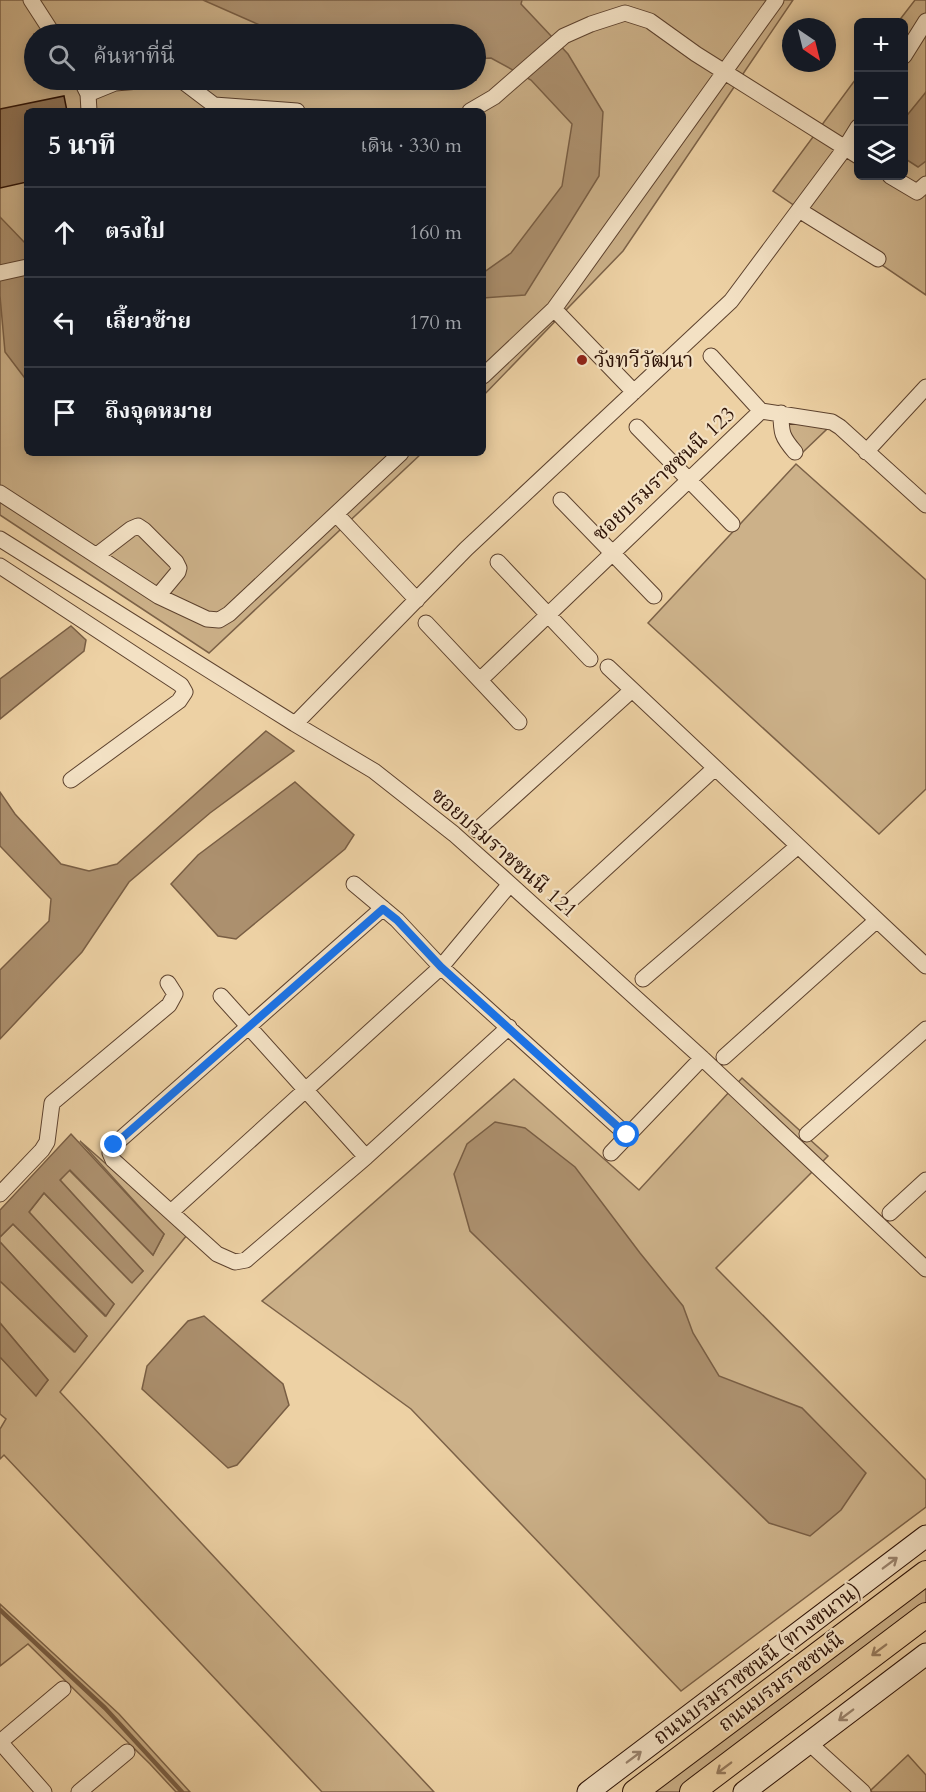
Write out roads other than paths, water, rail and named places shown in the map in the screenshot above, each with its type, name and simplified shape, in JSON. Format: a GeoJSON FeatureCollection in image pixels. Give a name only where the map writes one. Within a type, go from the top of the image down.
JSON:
{"type":"FeatureCollection","features":[{"type":"Feature","properties":{"kind":"highway","name":"ถนนบรมราชชนนี"},"geometry":{"type":"LineString","coordinates":[[635,1792],[926,1573]]}},
{"type":"Feature","properties":{"kind":"highway","name":"ถนนบรมราชชนนี"},"geometry":{"type":"LineString","coordinates":[[693,1792],[926,1615]]}},
{"type":"Feature","properties":{"kind":"main road","name":"ถนนบรมราชชนนี (ทางขนาน)"},"geometry":{"type":"LineString","coordinates":[[588,1792],[926,1536]]}},
{"type":"Feature","properties":{"kind":"main road"},"geometry":{"type":"LineString","coordinates":[[744,1792],[926,1654]]}},
{"type":"Feature","properties":{"kind":"street"},"geometry":{"type":"LineString","coordinates":[[31,0],[47,24]]}},
{"type":"Feature","properties":{"kind":"street"},"geometry":{"type":"LineString","coordinates":[[486,373],[554,309],[776,0]]}},
{"type":"Feature","properties":{"kind":"street"},"geometry":{"type":"LineString","coordinates":[[295,724],[466,549],[731,301],[799,210],[852,152],[724,72],[650,21],[625,13],[564,36],[494,97],[475,108]]}},
{"type":"Feature","properties":{"kind":"street"},"geometry":{"type":"LineString","coordinates":[[908,49],[926,21]]}},
{"type":"Feature","properties":{"kind":"street"},"geometry":{"type":"LineString","coordinates":[[86,90],[89,108]]}},
{"type":"Feature","properties":{"kind":"street"},"geometry":{"type":"LineString","coordinates":[[88,94],[98,90]]}},
{"type":"Feature","properties":{"kind":"street"},"geometry":{"type":"LineString","coordinates":[[194,90],[214,105],[256,108]]}},
{"type":"Feature","properties":{"kind":"street"},"geometry":{"type":"LineString","coordinates":[[897,180],[917,192],[926,184]]}},
{"type":"Feature","properties":{"kind":"street"},"geometry":{"type":"LineString","coordinates":[[799,210],[878,259]]}},
{"type":"Feature","properties":{"kind":"street"},"geometry":{"type":"LineString","coordinates":[[0,273],[24,268]]}},
{"type":"Feature","properties":{"kind":"street"},"geometry":{"type":"LineString","coordinates":[[554,309],[634,392]]}},
{"type":"Feature","properties":{"kind":"street"},"geometry":{"type":"LineString","coordinates":[[711,356],[761,411]]}},
{"type":"Feature","properties":{"kind":"street"},"geometry":{"type":"LineString","coordinates":[[866,452],[925,391]]}},
{"type":"Feature","properties":{"kind":"street","name":"ซอยบรมราชชนนี 123"},"geometry":{"type":"LineString","coordinates":[[480,680],[761,411],[832,422],[926,506]]}},
{"type":"Feature","properties":{"kind":"street"},"geometry":{"type":"LineString","coordinates":[[780,413],[783,438],[795,452]]}},
{"type":"Feature","properties":{"kind":"street"},"geometry":{"type":"LineString","coordinates":[[637,427],[732,524]]}},
{"type":"Feature","properties":{"kind":"street"},"geometry":{"type":"LineString","coordinates":[[0,493],[159,596],[207,619],[219,620],[229,614],[398,456]]}},
{"type":"Feature","properties":{"kind":"street"},"geometry":{"type":"LineString","coordinates":[[561,500],[654,596]]}},
{"type":"Feature","properties":{"kind":"street"},"geometry":{"type":"LineString","coordinates":[[336,514],[417,600]]}},
{"type":"Feature","properties":{"kind":"street"},"geometry":{"type":"LineString","coordinates":[[97,555],[138,526],[176,562],[179,568],[159,596]]}},
{"type":"Feature","properties":{"kind":"street","name":"ซอยบรมราชชนนี 121"},"geometry":{"type":"LineString","coordinates":[[0,539],[374,771],[454,834],[702,1058],[926,1269]]}},
{"type":"Feature","properties":{"kind":"street"},"geometry":{"type":"LineString","coordinates":[[498,562],[590,659]]}},
{"type":"Feature","properties":{"kind":"street"},"geometry":{"type":"LineString","coordinates":[[2,569],[181,685],[185,692],[179,701],[71,780]]}},
{"type":"Feature","properties":{"kind":"street"},"geometry":{"type":"LineString","coordinates":[[426,622],[519,722]]}},
{"type":"Feature","properties":{"kind":"street"},"geometry":{"type":"LineString","coordinates":[[608,667],[926,966]]}},
{"type":"Feature","properties":{"kind":"street"},"geometry":{"type":"LineString","coordinates":[[477,830],[632,690]]}},
{"type":"Feature","properties":{"kind":"street"},"geometry":{"type":"LineString","coordinates":[[569,902],[715,768]]}},
{"type":"Feature","properties":{"kind":"street"},"geometry":{"type":"LineString","coordinates":[[643,979],[798,846]]}},
{"type":"Feature","properties":{"kind":"street"},"geometry":{"type":"LineString","coordinates":[[354,884],[397,920],[441,967],[627,1135]]}},
{"type":"Feature","properties":{"kind":"street"},"geometry":{"type":"LineString","coordinates":[[171,1212],[441,967],[510,884]]}},
{"type":"Feature","properties":{"kind":"street"},"geometry":{"type":"LineString","coordinates":[[383,909],[114,1145],[110,1153],[113,1160],[217,1254],[235,1262],[246,1260],[366,1157],[509,1027]]}},
{"type":"Feature","properties":{"kind":"street"},"geometry":{"type":"LineString","coordinates":[[724,1057],[877,920]]}},
{"type":"Feature","properties":{"kind":"street"},"geometry":{"type":"LineString","coordinates":[[0,1194],[47,1142],[52,1103],[174,1000],[175,994],[168,983]]}},
{"type":"Feature","properties":{"kind":"street"},"geometry":{"type":"LineString","coordinates":[[221,996],[366,1157]]}},
{"type":"Feature","properties":{"kind":"street"},"geometry":{"type":"LineString","coordinates":[[807,1134],[926,1029]]}},
{"type":"Feature","properties":{"kind":"street"},"geometry":{"type":"LineString","coordinates":[[612,1153],[702,1058]]}},
{"type":"Feature","properties":{"kind":"street"},"geometry":{"type":"LineString","coordinates":[[890,1213],[926,1180]]}},
{"type":"Feature","properties":{"kind":"street"},"geometry":{"type":"LineString","coordinates":[[44,1792],[0,1742],[63,1689]]}},
{"type":"Feature","properties":{"kind":"street"},"geometry":{"type":"LineString","coordinates":[[809,1743],[862,1792]]}},
{"type":"Feature","properties":{"kind":"street"},"geometry":{"type":"LineString","coordinates":[[79,1792],[127,1752]]}},
{"type":"Feature","properties":{"kind":"waterway"},"geometry":{"type":"LineString","coordinates":[[0,1610],[105,1708],[182,1792]]}},
{"type":"Feature","properties":{"kind":"place","name":"วังทวีวัฒนา"},"geometry":{"type":"Point","coordinates":[582,360]}}]}
